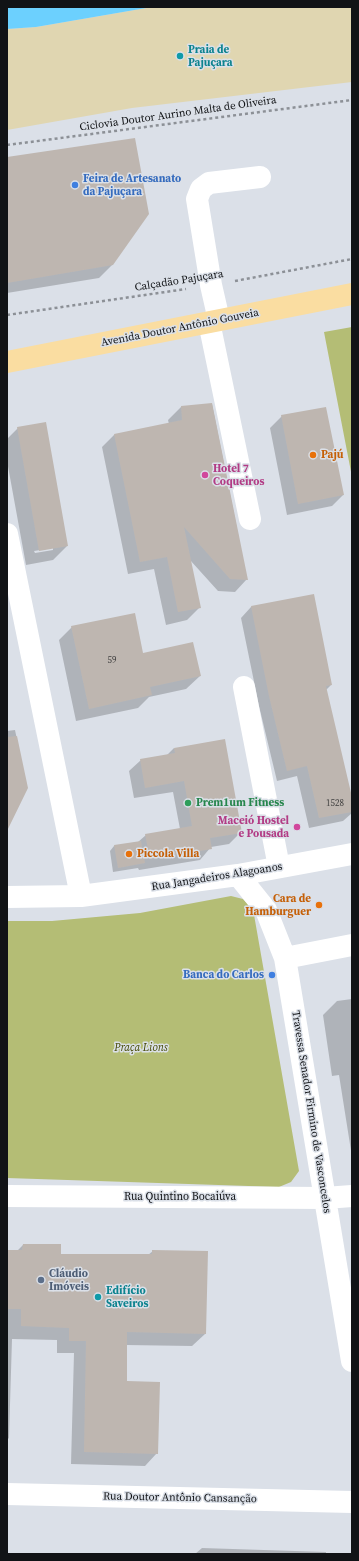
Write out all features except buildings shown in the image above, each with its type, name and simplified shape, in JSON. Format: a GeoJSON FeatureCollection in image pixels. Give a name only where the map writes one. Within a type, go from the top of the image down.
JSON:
{"type":"FeatureCollection","features":[{"type":"Feature","properties":{"kind":"main road","name":"Avenida Doutor Antônio Gouveia"},"geometry":{"type":"LineString","coordinates":[[7,362],[352,294]]}},
{"type":"Feature","properties":{"kind":"street"},"geometry":{"type":"LineString","coordinates":[[250,519],[214,321],[198,199],[201,189],[209,183],[260,177]]}},
{"type":"Feature","properties":{"kind":"street"},"geometry":{"type":"LineString","coordinates":[[7,534],[81,896]]}},
{"type":"Feature","properties":{"kind":"street"},"geometry":{"type":"LineString","coordinates":[[244,687],[279,867]]}},
{"type":"Feature","properties":{"kind":"street","name":"Rua Jangadeiros Alagoanos"},"geometry":{"type":"LineString","coordinates":[[7,897],[81,896],[238,875],[352,854]]}},
{"type":"Feature","properties":{"kind":"street","name":"Travessa Senador Firmino de Vasconcelos"},"geometry":{"type":"LineString","coordinates":[[238,875],[266,910],[285,958],[352,1361]]}},
{"type":"Feature","properties":{"kind":"street"},"geometry":{"type":"LineString","coordinates":[[285,958],[352,945]]}},
{"type":"Feature","properties":{"kind":"street","name":"Rua Quintino Bocaiúva"},"geometry":{"type":"LineString","coordinates":[[7,1196],[325,1198],[352,1196]]}},
{"type":"Feature","properties":{"kind":"street","name":"Rua Doutor Antônio Cansanção"},"geometry":{"type":"LineString","coordinates":[[7,1494],[352,1502]]}},
{"type":"Feature","properties":{"kind":"path","name":"Ciclovia Doutor Aurino Malta de Oliveira"},"geometry":{"type":"LineString","coordinates":[[7,145],[352,100]]}},
{"type":"Feature","properties":{"kind":"path","name":"Calçadão Pajuçara"},"geometry":{"type":"LineString","coordinates":[[7,315],[210,285],[352,259]]}},
{"type":"Feature","properties":{"kind":"green space"},"geometry":{"type":"Polygon","coordinates":[[[352,327],[352,477],[324,332],[352,327]]]}},
{"type":"Feature","properties":{"kind":"green space","name":"Praça Lions"},"geometry":{"type":"Polygon","coordinates":[[[231,896],[243,899],[253,909],[299,1171],[291,1182],[279,1187],[7,1178],[7,921],[52,921],[140,913],[231,896]]]}},
{"type":"Feature","properties":{"kind":"sand","name":"Praia de Pajuçara"},"geometry":{"type":"Polygon","coordinates":[[[152,7],[352,7],[352,82],[132,108],[7,130],[7,29],[36,27],[152,7]]]}},
{"type":"Feature","properties":{"kind":"water"},"geometry":{"type":"Polygon","coordinates":[[[7,7],[152,7],[36,27],[7,29],[7,7]]]}},
{"type":"Feature","properties":{"kind":"place","name":"Praia de Pajuçara"},"geometry":{"type":"Point","coordinates":[180,56]}},
{"type":"Feature","properties":{"kind":"place","name":"Feira de Artesanato da Pajuçara"},"geometry":{"type":"Point","coordinates":[75,185]}},
{"type":"Feature","properties":{"kind":"place","name":"Pajú"},"geometry":{"type":"Point","coordinates":[313,455]}},
{"type":"Feature","properties":{"kind":"place","name":"Hotel 7 Coqueiros"},"geometry":{"type":"Point","coordinates":[205,475]}},
{"type":"Feature","properties":{"kind":"place","name":"Prem1um Fitness"},"geometry":{"type":"Point","coordinates":[188,803]}},
{"type":"Feature","properties":{"kind":"place","name":"Maceió Hostel e Pousada"},"geometry":{"type":"Point","coordinates":[297,827]}},
{"type":"Feature","properties":{"kind":"place","name":"Piccola Villa"},"geometry":{"type":"Point","coordinates":[129,854]}},
{"type":"Feature","properties":{"kind":"place","name":"Cara de Hamburguer"},"geometry":{"type":"Point","coordinates":[319,905]}},
{"type":"Feature","properties":{"kind":"place","name":"Banca do Carlos"},"geometry":{"type":"Point","coordinates":[272,975]}},
{"type":"Feature","properties":{"kind":"place","name":"Cláudio Imóveis"},"geometry":{"type":"Point","coordinates":[41,1280]}},
{"type":"Feature","properties":{"kind":"place","name":"Edifício Saveiros"},"geometry":{"type":"Point","coordinates":[98,1297]}}]}
